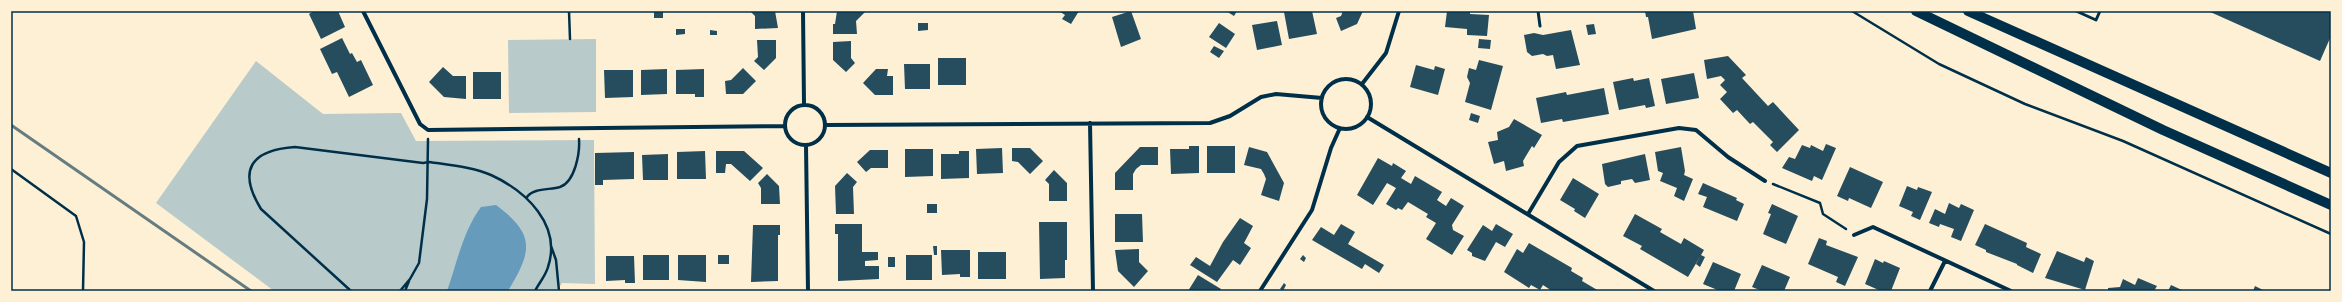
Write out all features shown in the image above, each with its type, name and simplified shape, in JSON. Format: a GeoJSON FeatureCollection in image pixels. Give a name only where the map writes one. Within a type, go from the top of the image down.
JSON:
{"type":"FeatureCollection","features":[{"type":"Feature","properties":{"kind":"main road"},"geometry":{"type":"LineString","coordinates":[[1916,11],[2163,130],[2331,205]]}},
{"type":"Feature","properties":{"kind":"main road"},"geometry":{"type":"LineString","coordinates":[[1968,11],[2331,173]]}},
{"type":"Feature","properties":{"kind":"street"},"geometry":{"type":"LineString","coordinates":[[363,11],[420,124],[428,130],[785,126]]}},
{"type":"Feature","properties":{"kind":"street"},"geometry":{"type":"LineString","coordinates":[[803,11],[804,104]]}},
{"type":"Feature","properties":{"kind":"street"},"geometry":{"type":"LineString","coordinates":[[1362,84],[1386,53],[1399,11]]}},
{"type":"Feature","properties":{"kind":"street"},"geometry":{"type":"LineString","coordinates":[[1346,78],[1362,84],[1370,96],[1371,103],[1367,117],[1356,127],[1340,128],[1327,120],[1323,114],[1322,98],[1328,87],[1338,80],[1346,78]]}},
{"type":"Feature","properties":{"kind":"street"},"geometry":{"type":"LineString","coordinates":[[826,125],[1210,123],[1230,116],[1261,97],[1276,94],[1322,98]]}},
{"type":"Feature","properties":{"kind":"street"},"geometry":{"type":"LineString","coordinates":[[804,104],[817,108],[822,112],[826,125],[822,136],[812,144],[806,145],[794,142],[786,132],[785,126],[788,114],[792,109],[804,104]]}},
{"type":"Feature","properties":{"kind":"street"},"geometry":{"type":"LineString","coordinates":[[1367,117],[1654,291]]}},
{"type":"Feature","properties":{"kind":"street"},"geometry":{"type":"LineString","coordinates":[[1090,123],[1093,291]]}},
{"type":"Feature","properties":{"kind":"street"},"geometry":{"type":"LineString","coordinates":[[1260,291],[1312,210],[1331,148],[1340,128]]}},
{"type":"Feature","properties":{"kind":"street"},"geometry":{"type":"LineString","coordinates":[[1528,214],[1559,162],[1577,146],[1679,128],[1696,130],[1728,157],[1765,181]]}},
{"type":"Feature","properties":{"kind":"street"},"geometry":{"type":"LineString","coordinates":[[806,145],[808,291]]}},
{"type":"Feature","properties":{"kind":"street"},"geometry":{"type":"LineString","coordinates":[[1854,235],[1873,227],[2011,291]]}},
{"type":"Feature","properties":{"kind":"street"},"geometry":{"type":"LineString","coordinates":[[1930,291],[1945,261]]}},
{"type":"Feature","properties":{"kind":"lane"},"geometry":{"type":"LineString","coordinates":[[1538,11],[1540,26]]}},
{"type":"Feature","properties":{"kind":"lane"},"geometry":{"type":"LineString","coordinates":[[2076,11],[2096,20],[2100,11]]}},
{"type":"Feature","properties":{"kind":"path"},"geometry":{"type":"LineString","coordinates":[[569,11],[570,39]]}},
{"type":"Feature","properties":{"kind":"path"},"geometry":{"type":"LineString","coordinates":[[1852,11],[1939,64],[2025,104],[2123,141],[2331,234]]}},
{"type":"Feature","properties":{"kind":"path"},"geometry":{"type":"LineString","coordinates":[[527,197],[529,193],[535,191],[561,187],[568,181],[574,168],[578,151],[578,129]]}},
{"type":"Feature","properties":{"kind":"path"},"geometry":{"type":"LineString","coordinates":[[405,291],[419,263],[429,162],[428,130]]}},
{"type":"Feature","properties":{"kind":"path"},"geometry":{"type":"LineString","coordinates":[[351,291],[260,209],[251,193],[248,179],[250,168],[257,159],[266,153],[276,148],[295,147],[423,163],[429,162],[491,175],[527,197],[545,223],[550,246],[556,260],[559,291]]}},
{"type":"Feature","properties":{"kind":"path"},"geometry":{"type":"LineString","coordinates":[[11,169],[76,216],[84,242],[83,291]]}},
{"type":"Feature","properties":{"kind":"path"},"geometry":{"type":"LineString","coordinates":[[1765,181],[1820,203],[1823,214],[1854,235]]}},
{"type":"Feature","properties":{"kind":"path"},"geometry":{"type":"LineString","coordinates":[[535,291],[548,267],[550,246]]}},
{"type":"Feature","properties":{"kind":"path"},"geometry":{"type":"LineString","coordinates":[[400,291],[410,279]]}},
{"type":"Feature","properties":{"kind":"shaded area"},"geometry":{"type":"Polygon","coordinates":[[[596,39],[596,112],[509,113],[508,40],[596,39]]]}},
{"type":"Feature","properties":{"kind":"shaded area"},"geometry":{"type":"Polygon","coordinates":[[[256,61],[323,114],[401,113],[416,141],[594,140],[595,284],[562,283],[557,291],[274,291],[156,203],[256,61]]]}},
{"type":"Feature","properties":{"kind":"water"},"geometry":{"type":"Polygon","coordinates":[[[496,205],[518,225],[524,235],[526,244],[525,254],[522,265],[516,277],[508,291],[447,291],[465,237],[475,216],[481,207],[496,205]]]}},
{"type":"Feature","properties":{"kind":"building"},"geometry":{"type":"Polygon","coordinates":[[[314,11],[338,11],[345,27],[321,39],[309,14],[314,11]]]}},
{"type":"Feature","properties":{"kind":"building"},"geometry":{"type":"Polygon","coordinates":[[[654,11],[663,11],[663,18],[654,18],[654,11]]]}},
{"type":"Feature","properties":{"kind":"building"},"geometry":{"type":"Polygon","coordinates":[[[750,11],[775,11],[778,28],[755,29],[755,16],[750,11]]]}},
{"type":"Feature","properties":{"kind":"building"},"geometry":{"type":"Polygon","coordinates":[[[837,11],[866,11],[856,21],[857,34],[833,34],[833,24],[835,24],[837,11]]]}},
{"type":"Feature","properties":{"kind":"building"},"geometry":{"type":"Polygon","coordinates":[[[1059,11],[1079,11],[1071,24],[1062,19],[1065,15],[1059,11]]]}},
{"type":"Feature","properties":{"kind":"building"},"geometry":{"type":"Polygon","coordinates":[[[1131,11],[1141,39],[1121,47],[1112,17],[1131,11]]]}},
{"type":"Feature","properties":{"kind":"building"},"geometry":{"type":"Polygon","coordinates":[[[1226,11],[1237,11],[1234,16],[1226,11]]]}},
{"type":"Feature","properties":{"kind":"building"},"geometry":{"type":"Polygon","coordinates":[[[1312,11],[1317,34],[1289,39],[1284,12],[1312,11]]]}},
{"type":"Feature","properties":{"kind":"building"},"geometry":{"type":"Polygon","coordinates":[[[1343,11],[1363,11],[1357,24],[1341,31],[1336,18],[1341,16],[1343,11]]]}},
{"type":"Feature","properties":{"kind":"building"},"geometry":{"type":"Polygon","coordinates":[[[1447,11],[1470,11],[1470,14],[1489,15],[1487,36],[1467,35],[1467,29],[1445,27],[1447,11]]]}},
{"type":"Feature","properties":{"kind":"building"},"geometry":{"type":"Polygon","coordinates":[[[1645,11],[1693,11],[1696,29],[1652,39],[1648,17],[1646,17],[1645,11]]]}},
{"type":"Feature","properties":{"kind":"building"},"geometry":{"type":"Polygon","coordinates":[[[2208,11],[2331,11],[2331,36],[2320,61],[2208,11]]]}},
{"type":"Feature","properties":{"kind":"building"},"geometry":{"type":"Polygon","coordinates":[[[1277,21],[1282,45],[1257,50],[1252,25],[1277,21]]]}},
{"type":"Feature","properties":{"kind":"building"},"geometry":{"type":"Polygon","coordinates":[[[918,23],[928,23],[928,30],[918,31],[918,23]]]}},
{"type":"Feature","properties":{"kind":"building"},"geometry":{"type":"Polygon","coordinates":[[[1219,23],[1235,34],[1226,48],[1209,37],[1219,23]]]}},
{"type":"Feature","properties":{"kind":"building"},"geometry":{"type":"Polygon","coordinates":[[[1594,24],[1596,34],[1588,35],[1586,25],[1594,24]]]}},
{"type":"Feature","properties":{"kind":"building"},"geometry":{"type":"Polygon","coordinates":[[[676,29],[685,29],[685,34],[676,35],[676,29]]]}},
{"type":"Feature","properties":{"kind":"building"},"geometry":{"type":"Polygon","coordinates":[[[710,30],[717,31],[717,35],[710,35],[710,30]]]}},
{"type":"Feature","properties":{"kind":"building"},"geometry":{"type":"Polygon","coordinates":[[[1571,30],[1580,65],[1556,69],[1553,55],[1547,56],[1543,54],[1532,56],[1527,52],[1524,35],[1534,33],[1543,35],[1571,30]]]}},
{"type":"Feature","properties":{"kind":"building"},"geometry":{"type":"Polygon","coordinates":[[[342,38],[350,54],[352,53],[357,62],[361,60],[373,85],[349,97],[337,72],[332,74],[320,49],[342,38]]]}},
{"type":"Feature","properties":{"kind":"building"},"geometry":{"type":"Polygon","coordinates":[[[1479,39],[1491,40],[1490,49],[1478,48],[1479,39]]]}},
{"type":"Feature","properties":{"kind":"building"},"geometry":{"type":"Polygon","coordinates":[[[757,40],[776,40],[776,58],[764,70],[754,61],[758,57],[757,40]]]}},
{"type":"Feature","properties":{"kind":"building"},"geometry":{"type":"Polygon","coordinates":[[[851,41],[851,58],[855,63],[846,72],[833,60],[833,42],[851,41]]]}},
{"type":"Feature","properties":{"kind":"building"},"geometry":{"type":"Polygon","coordinates":[[[1214,46],[1224,51],[1219,58],[1210,52],[1214,46]]]}},
{"type":"Feature","properties":{"kind":"building"},"geometry":{"type":"Polygon","coordinates":[[[1728,56],[1746,75],[1742,78],[1768,106],[1773,102],[1799,130],[1777,152],[1770,145],[1773,142],[1753,122],[1750,124],[1737,110],[1733,113],[1720,99],[1727,92],[1720,85],[1725,80],[1721,76],[1707,79],[1704,60],[1728,56]]]}},
{"type":"Feature","properties":{"kind":"building"},"geometry":{"type":"Polygon","coordinates":[[[938,58],[966,58],[966,85],[938,85],[938,58]]]}},
{"type":"Feature","properties":{"kind":"building"},"geometry":{"type":"Polygon","coordinates":[[[1479,60],[1503,66],[1491,110],[1465,102],[1470,83],[1467,77],[1469,68],[1476,70],[1479,60]]]}},
{"type":"Feature","properties":{"kind":"building"},"geometry":{"type":"Polygon","coordinates":[[[904,64],[930,64],[930,89],[905,89],[904,64]]]}},
{"type":"Feature","properties":{"kind":"building"},"geometry":{"type":"Polygon","coordinates":[[[1416,65],[1434,70],[1435,66],[1445,69],[1438,95],[1410,87],[1416,65]]]}},
{"type":"Feature","properties":{"kind":"building"},"geometry":{"type":"Polygon","coordinates":[[[443,67],[453,76],[466,76],[466,99],[444,97],[429,82],[443,67]]]}},
{"type":"Feature","properties":{"kind":"building"},"geometry":{"type":"Polygon","coordinates":[[[743,68],[756,81],[743,94],[726,94],[725,81],[731,80],[743,68]]]}},
{"type":"Feature","properties":{"kind":"building"},"geometry":{"type":"Polygon","coordinates":[[[667,69],[667,94],[641,95],[641,70],[667,69]]]}},
{"type":"Feature","properties":{"kind":"building"},"geometry":{"type":"Polygon","coordinates":[[[704,69],[704,97],[695,97],[695,94],[676,94],[676,70],[704,69]]]}},
{"type":"Feature","properties":{"kind":"building"},"geometry":{"type":"Polygon","coordinates":[[[876,69],[888,69],[887,76],[893,76],[893,95],[875,95],[863,83],[876,69]]]}},
{"type":"Feature","properties":{"kind":"building"},"geometry":{"type":"Polygon","coordinates":[[[604,70],[633,70],[633,97],[605,98],[604,70]]]}},
{"type":"Feature","properties":{"kind":"building"},"geometry":{"type":"Polygon","coordinates":[[[473,72],[501,72],[501,99],[473,99],[473,72]]]}},
{"type":"Feature","properties":{"kind":"building"},"geometry":{"type":"Polygon","coordinates":[[[1694,73],[1699,98],[1666,104],[1661,79],[1694,73]]]}},
{"type":"Feature","properties":{"kind":"building"},"geometry":{"type":"Polygon","coordinates":[[[1633,78],[1634,81],[1649,78],[1655,106],[1646,108],[1645,105],[1619,110],[1613,82],[1633,78]]]}},
{"type":"Feature","properties":{"kind":"building"},"geometry":{"type":"Polygon","coordinates":[[[1604,88],[1609,114],[1563,122],[1562,119],[1541,123],[1536,98],[1566,92],[1567,95],[1604,88]]]}},
{"type":"Feature","properties":{"kind":"building"},"geometry":{"type":"Polygon","coordinates":[[[1471,113],[1480,116],[1478,123],[1469,120],[1471,113]]]}},
{"type":"Feature","properties":{"kind":"building"},"geometry":{"type":"Polygon","coordinates":[[[1514,119],[1542,135],[1534,148],[1532,146],[1523,161],[1524,166],[1506,171],[1504,161],[1494,164],[1488,142],[1498,140],[1497,132],[1509,127],[1514,119]]]}},
{"type":"Feature","properties":{"kind":"building"},"geometry":{"type":"Polygon","coordinates":[[[1826,144],[1836,148],[1822,180],[1814,176],[1812,181],[1782,168],[1789,157],[1795,159],[1802,145],[1810,148],[1811,145],[1823,151],[1826,144]]]}},
{"type":"Feature","properties":{"kind":"building"},"geometry":{"type":"Polygon","coordinates":[[[1189,146],[1199,146],[1199,173],[1171,174],[1170,149],[1189,149],[1189,146]]]}},
{"type":"Feature","properties":{"kind":"building"},"geometry":{"type":"Polygon","coordinates":[[[1207,146],[1235,146],[1235,173],[1207,173],[1207,146]]]}},
{"type":"Feature","properties":{"kind":"building"},"geometry":{"type":"Polygon","coordinates":[[[1140,147],[1158,147],[1158,165],[1141,165],[1136,169],[1133,174],[1133,190],[1115,190],[1115,173],[1140,147]]]}},
{"type":"Feature","properties":{"kind":"building"},"geometry":{"type":"Polygon","coordinates":[[[1249,147],[1267,152],[1284,183],[1279,201],[1261,195],[1266,179],[1261,169],[1244,165],[1249,147]]]}},
{"type":"Feature","properties":{"kind":"building"},"geometry":{"type":"Polygon","coordinates":[[[1681,147],[1685,171],[1684,175],[1693,179],[1684,201],[1674,196],[1677,188],[1660,181],[1663,173],[1658,171],[1655,152],[1681,147]]]}},
{"type":"Feature","properties":{"kind":"building"},"geometry":{"type":"Polygon","coordinates":[[[1002,148],[1003,173],[977,174],[976,149],[1002,148]]]}},
{"type":"Feature","properties":{"kind":"building"},"geometry":{"type":"Polygon","coordinates":[[[1012,148],[1030,148],[1043,161],[1030,174],[1018,162],[1012,161],[1012,148]]]}},
{"type":"Feature","properties":{"kind":"building"},"geometry":{"type":"Polygon","coordinates":[[[905,149],[933,149],[933,176],[905,177],[905,149]]]}},
{"type":"Feature","properties":{"kind":"building"},"geometry":{"type":"Polygon","coordinates":[[[870,150],[888,150],[888,168],[871,168],[866,172],[857,162],[870,150]]]}},
{"type":"Feature","properties":{"kind":"building"},"geometry":{"type":"Polygon","coordinates":[[[705,151],[706,179],[677,179],[677,152],[705,151]]]}},
{"type":"Feature","properties":{"kind":"building"},"geometry":{"type":"Polygon","coordinates":[[[716,151],[744,151],[763,168],[750,181],[731,164],[726,164],[725,173],[716,173],[716,151]]]}},
{"type":"Feature","properties":{"kind":"building"},"geometry":{"type":"Polygon","coordinates":[[[959,151],[969,151],[969,178],[941,179],[941,154],[959,154],[959,151]]]}},
{"type":"Feature","properties":{"kind":"building"},"geometry":{"type":"Polygon","coordinates":[[[634,152],[634,179],[603,180],[603,185],[595,185],[595,153],[634,152]]]}},
{"type":"Feature","properties":{"kind":"building"},"geometry":{"type":"Polygon","coordinates":[[[668,154],[668,180],[643,180],[642,155],[668,154]]]}},
{"type":"Feature","properties":{"kind":"building"},"geometry":{"type":"Polygon","coordinates":[[[1645,154],[1650,180],[1635,183],[1632,179],[1621,181],[1621,184],[1608,187],[1605,184],[1602,164],[1645,154]]]}},
{"type":"Feature","properties":{"kind":"building"},"geometry":{"type":"Polygon","coordinates":[[[1378,158],[1392,166],[1393,163],[1406,171],[1401,178],[1411,184],[1415,176],[1442,192],[1437,200],[1446,206],[1451,198],[1464,206],[1452,225],[1453,230],[1464,236],[1452,255],[1426,239],[1436,223],[1426,217],[1428,214],[1408,202],[1402,210],[1398,208],[1396,210],[1386,204],[1396,188],[1387,183],[1373,205],[1357,195],[1378,158]]]}},
{"type":"Feature","properties":{"kind":"building"},"geometry":{"type":"Polygon","coordinates":[[[1850,167],[1883,182],[1871,208],[1849,198],[1848,201],[1837,196],[1850,167]]]}},
{"type":"Feature","properties":{"kind":"building"},"geometry":{"type":"Polygon","coordinates":[[[1054,170],[1067,183],[1067,201],[1049,201],[1049,184],[1045,180],[1054,170]]]}},
{"type":"Feature","properties":{"kind":"building"},"geometry":{"type":"Polygon","coordinates":[[[847,173],[857,182],[853,187],[854,214],[836,214],[835,186],[847,173]]]}},
{"type":"Feature","properties":{"kind":"building"},"geometry":{"type":"Polygon","coordinates":[[[767,174],[779,186],[780,204],[761,204],[761,188],[758,183],[767,174]]]}},
{"type":"Feature","properties":{"kind":"building"},"geometry":{"type":"Polygon","coordinates":[[[1573,178],[1599,194],[1585,218],[1574,211],[1575,209],[1560,200],[1573,178]]]}},
{"type":"Feature","properties":{"kind":"building"},"geometry":{"type":"Polygon","coordinates":[[[1703,183],[1737,198],[1736,200],[1744,204],[1737,221],[1703,207],[1707,197],[1698,194],[1703,183]]]}},
{"type":"Feature","properties":{"kind":"building"},"geometry":{"type":"Polygon","coordinates":[[[1907,186],[1917,190],[1918,187],[1932,192],[1920,220],[1911,216],[1913,212],[1899,206],[1907,186]]]}},
{"type":"Feature","properties":{"kind":"building"},"geometry":{"type":"Polygon","coordinates":[[[1949,203],[1959,208],[1961,204],[1974,210],[1961,241],[1951,237],[1954,229],[1940,224],[1939,227],[1929,223],[1935,209],[1945,214],[1949,203]]]}},
{"type":"Feature","properties":{"kind":"building"},"geometry":{"type":"Polygon","coordinates":[[[927,204],[937,204],[937,213],[927,213],[927,204]]]}},
{"type":"Feature","properties":{"kind":"building"},"geometry":{"type":"Polygon","coordinates":[[[1772,204],[1798,216],[1786,244],[1763,234],[1771,214],[1768,213],[1772,204]]]}},
{"type":"Feature","properties":{"kind":"building"},"geometry":{"type":"Polygon","coordinates":[[[1115,214],[1142,214],[1143,242],[1115,242],[1115,214]]]}},
{"type":"Feature","properties":{"kind":"building"},"geometry":{"type":"Polygon","coordinates":[[[1635,214],[1662,229],[1660,232],[1681,244],[1684,238],[1704,250],[1688,277],[1640,249],[1642,246],[1623,236],[1635,214]]]}},
{"type":"Feature","properties":{"kind":"building"},"geometry":{"type":"Polygon","coordinates":[[[1240,218],[1253,226],[1244,243],[1251,248],[1240,265],[1233,260],[1217,282],[1190,265],[1196,257],[1210,266],[1223,242],[1240,218]]]}},
{"type":"Feature","properties":{"kind":"building"},"geometry":{"type":"Polygon","coordinates":[[[1039,222],[1067,222],[1067,260],[1065,260],[1065,278],[1040,279],[1039,222]]]}},
{"type":"Feature","properties":{"kind":"building"},"geometry":{"type":"Polygon","coordinates":[[[835,224],[862,224],[862,252],[878,252],[878,260],[865,261],[865,266],[879,266],[879,279],[838,281],[838,234],[835,234],[835,224]]]}},
{"type":"Feature","properties":{"kind":"building"},"geometry":{"type":"Polygon","coordinates":[[[1341,224],[1355,232],[1348,244],[1384,265],[1379,273],[1365,264],[1362,269],[1312,240],[1321,227],[1334,235],[1341,224]]]}},
{"type":"Feature","properties":{"kind":"building"},"geometry":{"type":"Polygon","coordinates":[[[1496,224],[1513,234],[1505,247],[1496,242],[1485,261],[1472,256],[1472,253],[1467,250],[1483,225],[1492,231],[1496,224]]]}},
{"type":"Feature","properties":{"kind":"building"},"geometry":{"type":"Polygon","coordinates":[[[1985,224],[2027,243],[2026,247],[2041,254],[2033,273],[2017,264],[1986,252],[1986,250],[1975,245],[1985,224]]]}},
{"type":"Feature","properties":{"kind":"building"},"geometry":{"type":"Polygon","coordinates":[[[753,225],[780,225],[780,235],[778,235],[778,281],[751,282],[753,225]]]}},
{"type":"Feature","properties":{"kind":"building"},"geometry":{"type":"Polygon","coordinates":[[[1819,238],[1827,241],[1826,245],[1858,257],[1845,286],[1836,282],[1838,277],[1808,264],[1819,238]]]}},
{"type":"Feature","properties":{"kind":"building"},"geometry":{"type":"Polygon","coordinates":[[[1529,243],[1572,268],[1571,271],[1583,278],[1582,281],[1599,291],[1552,291],[1543,285],[1540,290],[1531,285],[1529,288],[1504,272],[1517,249],[1523,253],[1529,243]]]}},
{"type":"Feature","properties":{"kind":"building"},"geometry":{"type":"Polygon","coordinates":[[[933,246],[937,246],[937,255],[934,255],[933,246]]]}},
{"type":"Feature","properties":{"kind":"building"},"geometry":{"type":"Polygon","coordinates":[[[1139,249],[1139,262],[1148,271],[1134,287],[1118,271],[1115,250],[1139,249]]]}},
{"type":"Feature","properties":{"kind":"building"},"geometry":{"type":"Polygon","coordinates":[[[941,250],[970,250],[970,277],[960,277],[960,274],[942,275],[941,250]]]}},
{"type":"Feature","properties":{"kind":"building"},"geometry":{"type":"Polygon","coordinates":[[[2057,251],[2084,262],[2086,257],[2094,261],[2085,290],[2045,278],[2057,251]]]}},
{"type":"Feature","properties":{"kind":"building"},"geometry":{"type":"Polygon","coordinates":[[[978,252],[1006,252],[1006,279],[978,279],[978,252]]]}},
{"type":"Feature","properties":{"kind":"building"},"geometry":{"type":"Polygon","coordinates":[[[643,255],[669,255],[669,280],[643,280],[643,255]]]}},
{"type":"Feature","properties":{"kind":"building"},"geometry":{"type":"Polygon","coordinates":[[[678,255],[706,255],[706,282],[678,280],[678,255]]]}},
{"type":"Feature","properties":{"kind":"building"},"geometry":{"type":"Polygon","coordinates":[[[718,255],[729,255],[729,264],[718,264],[718,255]]]}},
{"type":"Feature","properties":{"kind":"building"},"geometry":{"type":"Polygon","coordinates":[[[906,255],[932,255],[932,280],[906,280],[906,255]]]}},
{"type":"Feature","properties":{"kind":"building"},"geometry":{"type":"Polygon","coordinates":[[[1303,255],[1306,258],[1304,262],[1300,259],[1303,255]]]}},
{"type":"Feature","properties":{"kind":"building"},"geometry":{"type":"Polygon","coordinates":[[[1701,255],[1705,257],[1700,267],[1696,264],[1701,255]]]}},
{"type":"Feature","properties":{"kind":"building"},"geometry":{"type":"Polygon","coordinates":[[[606,256],[634,256],[635,283],[625,283],[625,280],[606,281],[606,256]]]}},
{"type":"Feature","properties":{"kind":"building"},"geometry":{"type":"Polygon","coordinates":[[[888,257],[895,257],[895,267],[888,267],[888,257]]]}},
{"type":"Feature","properties":{"kind":"building"},"geometry":{"type":"Polygon","coordinates":[[[1875,259],[1900,268],[1891,291],[1881,291],[1865,284],[1875,259]]]}},
{"type":"Feature","properties":{"kind":"building"},"geometry":{"type":"Polygon","coordinates":[[[1713,262],[1741,274],[1734,291],[1720,291],[1703,284],[1713,262]]]}},
{"type":"Feature","properties":{"kind":"building"},"geometry":{"type":"Polygon","coordinates":[[[1762,265],[1790,277],[1784,291],[1762,291],[1752,287],[1762,265]]]}},
{"type":"Feature","properties":{"kind":"building"},"geometry":{"type":"Polygon","coordinates":[[[1198,275],[1221,289],[1220,291],[1188,291],[1198,275]]]}},
{"type":"Feature","properties":{"kind":"building"},"geometry":{"type":"Polygon","coordinates":[[[2138,278],[2157,286],[2154,291],[2108,291],[2108,288],[2120,287],[2123,279],[2135,285],[2138,278]]]}},
{"type":"Feature","properties":{"kind":"building"},"geometry":{"type":"Polygon","coordinates":[[[1284,283],[1286,285],[1283,291],[1280,289],[1284,283]]]}},
{"type":"Feature","properties":{"kind":"building"},"geometry":{"type":"Polygon","coordinates":[[[2171,285],[2184,291],[2168,291],[2171,285]]]}},
{"type":"Feature","properties":{"kind":"building"},"geometry":{"type":"Polygon","coordinates":[[[2255,286],[2265,291],[2253,291],[2255,286]]]}},
{"type":"Feature","properties":{"kind":"railway"},"geometry":{"type":"LineString","coordinates":[[11,125],[251,291]]}}]}
